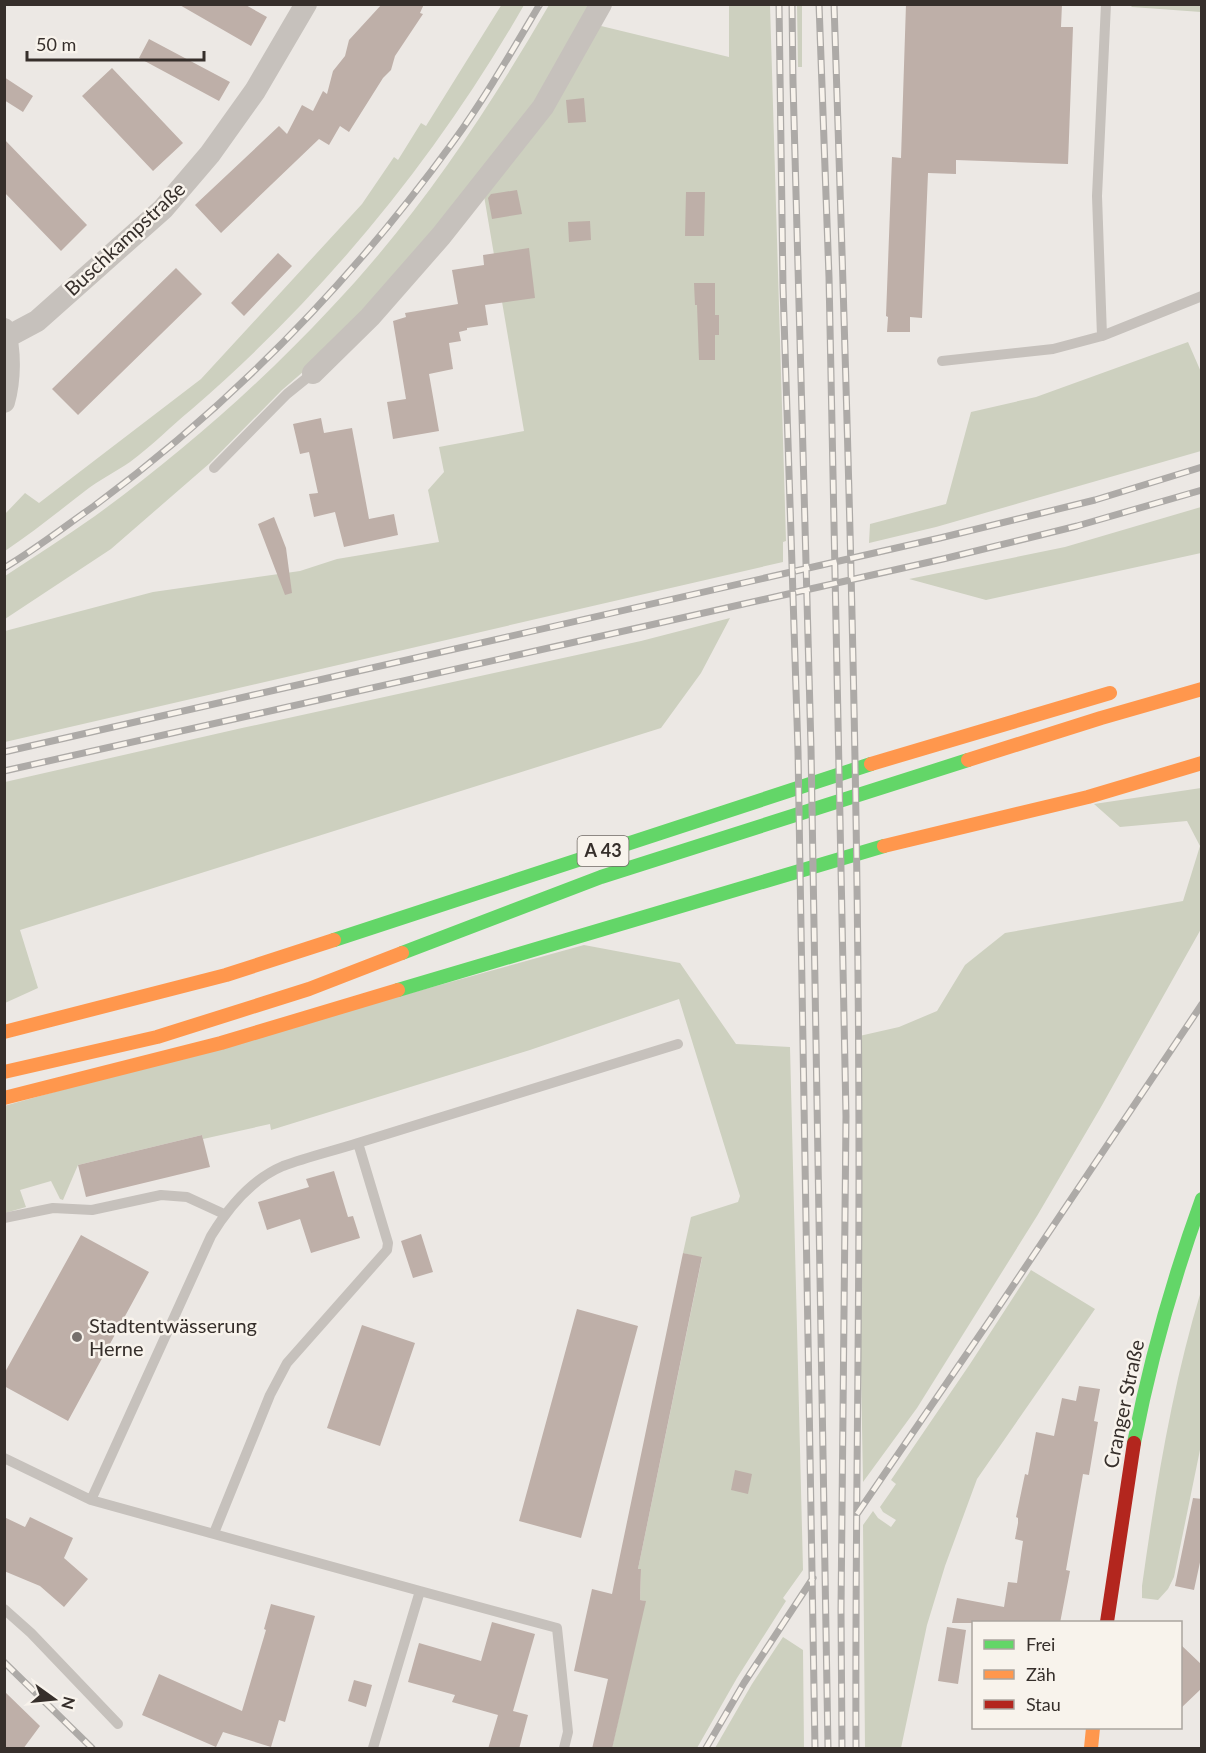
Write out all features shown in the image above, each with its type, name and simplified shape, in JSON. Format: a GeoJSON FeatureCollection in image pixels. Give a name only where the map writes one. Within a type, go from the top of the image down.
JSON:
{"type":"FeatureCollection","features":[{"type":"Feature","properties":{"kind":"main road","name":"A 43"},"geometry":{"type":"LineString","coordinates":[[4,1032],[226,975],[917,749],[1122,689]]}},
{"type":"Feature","properties":{"kind":"main road","name":"A 43"},"geometry":{"type":"LineString","coordinates":[[4,1072],[157,1037],[270,1002],[601,877],[1101,718],[1202,689]]}},
{"type":"Feature","properties":{"kind":"main road"},"geometry":{"type":"LineString","coordinates":[[4,1098],[220,1043],[897,842],[1088,797],[1202,763]]}},
{"type":"Feature","properties":{"kind":"main road"},"geometry":{"type":"LineString","coordinates":[[1088,797],[1179,784]]}},
{"type":"Feature","properties":{"kind":"main road","name":"Cranger Straße"},"geometry":{"type":"LineString","coordinates":[[1107,1621],[1123,1507],[1145,1389],[1167,1305],[1202,1199]]}},
{"type":"Feature","properties":{"kind":"main road"},"geometry":{"type":"LineString","coordinates":[[1090,1749],[1093,1729]]}},
{"type":"Feature","properties":{"kind":"street"},"geometry":{"type":"LineString","coordinates":[[314,374],[370,317],[441,236],[543,108],[601,4]]}},
{"type":"Feature","properties":{"kind":"street","name":"Buschkampstraße"},"geometry":{"type":"LineString","coordinates":[[4,402],[8,365],[6,333],[37,321],[163,209],[210,154],[255,91],[302,6]]}},
{"type":"Feature","properties":{"kind":"lane"},"geometry":{"type":"LineString","coordinates":[[1102,336],[1097,196],[1106,4]]}},
{"type":"Feature","properties":{"kind":"lane"},"geometry":{"type":"LineString","coordinates":[[942,361],[1053,349],[1102,336],[1202,296]]}},
{"type":"Feature","properties":{"kind":"lane"},"geometry":{"type":"LineString","coordinates":[[214,468],[287,394],[314,374]]}},
{"type":"Feature","properties":{"kind":"lane"},"geometry":{"type":"LineString","coordinates":[[270,1002],[325,1012]]}},
{"type":"Feature","properties":{"kind":"lane"},"geometry":{"type":"LineString","coordinates":[[91,1500],[211,1236],[225,1214],[260,1181],[282,1167],[678,1044]]}},
{"type":"Feature","properties":{"kind":"lane"},"geometry":{"type":"LineString","coordinates":[[214,1533],[270,1395],[287,1363],[387,1250],[388,1243],[358,1143]]}},
{"type":"Feature","properties":{"kind":"lane"},"geometry":{"type":"LineString","coordinates":[[4,1218],[53,1208],[92,1210],[161,1195],[187,1197],[225,1214]]}},
{"type":"Feature","properties":{"kind":"lane"},"geometry":{"type":"LineString","coordinates":[[4,1458],[91,1500],[557,1628],[568,1732],[564,1749]]}},
{"type":"Feature","properties":{"kind":"lane"},"geometry":{"type":"LineString","coordinates":[[373,1749],[420,1591]]}},
{"type":"Feature","properties":{"kind":"lane"},"geometry":{"type":"LineString","coordinates":[[4,1609],[118,1724]]}},
{"type":"Feature","properties":{"kind":"green space"},"geometry":{"type":"Polygon","coordinates":[[[502,4],[524,5],[454,116],[416,169],[332,271],[241,365],[146,449],[90,487],[5,551],[5,514],[25,493],[39,503],[201,379],[362,204],[394,157],[398,160],[421,123],[426,126],[502,4]]]}},
{"type":"Feature","properties":{"kind":"green space"},"geometry":{"type":"Polygon","coordinates":[[[549,5],[593,5],[536,105],[348,333],[282,390],[210,463],[111,549],[5,619],[5,576],[95,516],[188,444],[275,365],[362,274],[392,239],[448,163],[501,85],[549,5]]]}},
{"type":"Feature","properties":{"kind":"green space"},"geometry":{"type":"Polygon","coordinates":[[[729,5],[770,5],[786,541],[783,542],[783,562],[5,742],[5,631],[153,592],[300,571],[337,559],[439,542],[428,490],[444,472],[439,447],[524,431],[483,190],[597,25],[729,57],[729,5]]]}},
{"type":"Feature","properties":{"kind":"green space"},"geometry":{"type":"Polygon","coordinates":[[[797,5],[802,5],[802,67],[798,67],[797,5]]]}},
{"type":"Feature","properties":{"kind":"green space"},"geometry":{"type":"Polygon","coordinates":[[[1130,5],[1201,5],[1201,12],[1132,7],[1130,5]]]}},
{"type":"Feature","properties":{"kind":"green space"},"geometry":{"type":"Polygon","coordinates":[[[1188,342],[1201,372],[1201,451],[936,527],[869,543],[870,524],[946,504],[971,412],[1036,397],[1188,342]]]}},
{"type":"Feature","properties":{"kind":"green space"},"geometry":{"type":"Polygon","coordinates":[[[1201,507],[1201,553],[986,600],[909,579],[1065,547],[1201,507]]]}},
{"type":"Feature","properties":{"kind":"green space"},"geometry":{"type":"Polygon","coordinates":[[[730,618],[701,673],[661,728],[20,930],[38,988],[5,1003],[5,782],[641,641],[730,618]]]}},
{"type":"Feature","properties":{"kind":"green space"},"geometry":{"type":"Polygon","coordinates":[[[1201,788],[1201,929],[1037,1216],[917,1408],[863,1482],[855,1037],[899,1027],[937,1011],[965,965],[1005,933],[1183,901],[1200,846],[1187,821],[1120,827],[1094,804],[1201,788]]]}},
{"type":"Feature","properties":{"kind":"green space"},"geometry":{"type":"Polygon","coordinates":[[[584,945],[680,963],[736,1044],[790,1047],[803,1570],[783,1598],[786,1601],[737,1678],[697,1748],[612,1748],[645,1601],[640,1600],[641,1569],[638,1569],[702,1258],[683,1253],[691,1217],[738,1202],[740,1196],[679,999],[530,1050],[271,1130],[270,1124],[203,1139],[202,1135],[78,1165],[63,1200],[60,1199],[51,1181],[20,1190],[26,1207],[5,1213],[4,1106],[584,945]]]}},
{"type":"Feature","properties":{"kind":"green space"},"geometry":{"type":"Polygon","coordinates":[[[1031,1270],[1095,1309],[977,1479],[945,1566],[927,1625],[901,1748],[865,1748],[863,1525],[873,1511],[878,1518],[891,1527],[896,1520],[883,1512],[880,1507],[896,1484],[891,1480],[1031,1270]]]}},
{"type":"Feature","properties":{"kind":"green space"},"geometry":{"type":"Polygon","coordinates":[[[1201,1291],[1201,1445],[1174,1577],[1168,1589],[1158,1600],[1142,1598],[1147,1549],[1166,1437],[1201,1291]]]}},
{"type":"Feature","properties":{"kind":"green space"},"geometry":{"type":"Polygon","coordinates":[[[783,1637],[803,1650],[804,1748],[715,1748],[752,1684],[783,1637]]]}},
{"type":"Feature","properties":{"kind":"building"},"geometry":{"type":"Polygon","coordinates":[[[178,4],[244,4],[267,17],[251,46],[178,4]]]}},
{"type":"Feature","properties":{"kind":"building"},"geometry":{"type":"Polygon","coordinates":[[[382,4],[424,4],[420,13],[423,14],[395,56],[391,70],[383,78],[349,132],[340,126],[329,145],[319,139],[221,233],[195,205],[279,126],[287,134],[302,105],[313,111],[323,91],[327,94],[333,71],[345,56],[349,40],[382,4]]]}},
{"type":"Feature","properties":{"kind":"building"},"geometry":{"type":"Polygon","coordinates":[[[906,4],[1062,4],[1061,27],[1073,27],[1068,164],[956,160],[956,174],[928,173],[922,318],[910,317],[910,332],[887,332],[892,157],[901,158],[906,4]]]}},
{"type":"Feature","properties":{"kind":"building"},"geometry":{"type":"Polygon","coordinates":[[[149,39],[230,82],[219,101],[139,58],[149,39]]]}},
{"type":"Feature","properties":{"kind":"building"},"geometry":{"type":"Polygon","coordinates":[[[112,68],[183,143],[153,171],[82,96],[112,68]]]}},
{"type":"Feature","properties":{"kind":"building"},"geometry":{"type":"Polygon","coordinates":[[[4,77],[33,96],[23,112],[4,100],[4,77]]]}},
{"type":"Feature","properties":{"kind":"building"},"geometry":{"type":"Polygon","coordinates":[[[584,98],[586,122],[568,123],[566,100],[584,98]]]}},
{"type":"Feature","properties":{"kind":"building"},"geometry":{"type":"Polygon","coordinates":[[[4,139],[87,225],[61,251],[4,192],[4,139]]]}},
{"type":"Feature","properties":{"kind":"building"},"geometry":{"type":"Polygon","coordinates":[[[517,190],[522,214],[492,219],[488,198],[491,194],[517,190]]]}},
{"type":"Feature","properties":{"kind":"building"},"geometry":{"type":"Polygon","coordinates":[[[686,192],[705,192],[704,236],[685,236],[686,192]]]}},
{"type":"Feature","properties":{"kind":"building"},"geometry":{"type":"Polygon","coordinates":[[[590,221],[591,240],[569,242],[568,222],[590,221]]]}},
{"type":"Feature","properties":{"kind":"building"},"geometry":{"type":"Polygon","coordinates":[[[529,248],[535,298],[485,305],[488,325],[467,328],[459,332],[461,341],[449,343],[453,369],[429,374],[439,431],[393,439],[387,402],[406,399],[393,321],[406,317],[405,313],[458,304],[452,270],[484,265],[483,255],[529,248]]]}},
{"type":"Feature","properties":{"kind":"building"},"geometry":{"type":"Polygon","coordinates":[[[278,253],[292,266],[244,316],[231,303],[278,253]]]}},
{"type":"Feature","properties":{"kind":"building"},"geometry":{"type":"Polygon","coordinates":[[[176,268],[202,294],[78,415],[52,389],[176,268]]]}},
{"type":"Feature","properties":{"kind":"building"},"geometry":{"type":"Polygon","coordinates":[[[694,283],[715,283],[715,315],[719,315],[719,335],[715,335],[715,360],[699,360],[694,283]]]}},
{"type":"Feature","properties":{"kind":"building"},"geometry":{"type":"Polygon","coordinates":[[[321,418],[324,433],[352,428],[369,519],[394,514],[398,535],[344,547],[335,512],[314,517],[309,494],[318,493],[309,452],[300,454],[293,424],[321,418]]]}},
{"type":"Feature","properties":{"kind":"building"},"geometry":{"type":"Polygon","coordinates":[[[274,517],[286,548],[292,593],[285,595],[258,524],[274,517]]]}},
{"type":"Feature","properties":{"kind":"building"},"geometry":{"type":"Polygon","coordinates":[[[202,1135],[210,1167],[86,1197],[78,1165],[202,1135]]]}},
{"type":"Feature","properties":{"kind":"building"},"geometry":{"type":"Polygon","coordinates":[[[334,1171],[348,1217],[353,1216],[360,1238],[311,1253],[300,1219],[267,1230],[258,1202],[309,1187],[306,1179],[334,1171]]]}},
{"type":"Feature","properties":{"kind":"building"},"geometry":{"type":"Polygon","coordinates":[[[421,1234],[433,1272],[413,1278],[401,1241],[421,1234]]]}},
{"type":"Feature","properties":{"kind":"building"},"geometry":{"type":"Polygon","coordinates":[[[81,1235],[149,1272],[68,1421],[4,1386],[4,1374],[81,1235]]]}},
{"type":"Feature","properties":{"kind":"building"},"geometry":{"type":"Polygon","coordinates":[[[683,1253],[702,1257],[638,1569],[641,1569],[640,1600],[646,1601],[612,1749],[592,1749],[608,1679],[574,1671],[592,1589],[612,1594],[683,1253]]]}},
{"type":"Feature","properties":{"kind":"building"},"geometry":{"type":"Polygon","coordinates":[[[577,1309],[638,1326],[581,1538],[519,1521],[577,1309]]]}},
{"type":"Feature","properties":{"kind":"building"},"geometry":{"type":"Polygon","coordinates":[[[362,1325],[415,1343],[380,1446],[327,1428],[362,1325]]]}},
{"type":"Feature","properties":{"kind":"building"},"geometry":{"type":"Polygon","coordinates":[[[1079,1386],[1100,1389],[1094,1421],[1098,1422],[1089,1475],[1083,1474],[1066,1570],[1070,1571],[1060,1621],[952,1623],[957,1598],[1004,1607],[1008,1582],[1017,1583],[1023,1541],[1015,1539],[1018,1523],[1016,1517],[1025,1474],[1028,1475],[1036,1432],[1054,1436],[1062,1398],[1076,1401],[1079,1386]]]}},
{"type":"Feature","properties":{"kind":"building"},"geometry":{"type":"Polygon","coordinates":[[[735,1470],[752,1474],[748,1494],[731,1490],[735,1470]]]}},
{"type":"Feature","properties":{"kind":"building"},"geometry":{"type":"Polygon","coordinates":[[[1193,1498],[1202,1499],[1202,1553],[1194,1590],[1175,1586],[1193,1498]]]}},
{"type":"Feature","properties":{"kind":"building"},"geometry":{"type":"Polygon","coordinates":[[[4,1517],[25,1527],[30,1517],[73,1538],[64,1558],[88,1579],[64,1607],[40,1586],[4,1571],[4,1517]]]}},
{"type":"Feature","properties":{"kind":"building"},"geometry":{"type":"Polygon","coordinates":[[[271,1604],[315,1616],[285,1722],[279,1720],[271,1747],[223,1732],[216,1747],[142,1715],[159,1674],[242,1711],[266,1630],[264,1629],[271,1604]]]}},
{"type":"Feature","properties":{"kind":"building"},"geometry":{"type":"Polygon","coordinates":[[[492,1622],[535,1634],[513,1711],[528,1715],[519,1749],[488,1749],[498,1715],[452,1702],[455,1695],[408,1682],[419,1643],[481,1661],[492,1622]]]}},
{"type":"Feature","properties":{"kind":"building"},"geometry":{"type":"Polygon","coordinates":[[[947,1627],[966,1630],[958,1684],[938,1681],[947,1627]]]}},
{"type":"Feature","properties":{"kind":"building"},"geometry":{"type":"Polygon","coordinates":[[[1182,1646],[1202,1665],[1202,1688],[1182,1707],[1182,1646]]]}},
{"type":"Feature","properties":{"kind":"building"},"geometry":{"type":"Polygon","coordinates":[[[354,1680],[372,1685],[366,1707],[348,1701],[354,1680]]]}},
{"type":"Feature","properties":{"kind":"building"},"geometry":{"type":"Polygon","coordinates":[[[4,1691],[40,1726],[23,1749],[4,1749],[4,1691]]]}},
{"type":"Feature","properties":{"kind":"railway"},"geometry":{"type":"LineString","coordinates":[[4,568],[39,546],[145,467],[242,383],[287,338],[374,243],[453,142],[498,74],[540,4]]}},
{"type":"Feature","properties":{"kind":"railway"},"geometry":{"type":"LineString","coordinates":[[779,4],[783,287],[798,751],[815,1748]]}},
{"type":"Feature","properties":{"kind":"railway"},"geometry":{"type":"LineString","coordinates":[[792,4],[811,748],[828,1748]]}},
{"type":"Feature","properties":{"kind":"railway"},"geometry":{"type":"LineString","coordinates":[[819,4],[829,277],[846,1116],[841,1610],[842,1748]]}},
{"type":"Feature","properties":{"kind":"railway"},"geometry":{"type":"LineString","coordinates":[[834,4],[848,441],[857,878],[859,1170],[856,1748]]}},
{"type":"Feature","properties":{"kind":"railway"},"geometry":{"type":"LineString","coordinates":[[4,752],[940,538],[1095,500],[1202,467]]}},
{"type":"Feature","properties":{"kind":"railway"},"geometry":{"type":"LineString","coordinates":[[4,771],[943,559],[1077,526],[1202,490]]}},
{"type":"Feature","properties":{"kind":"railway"},"geometry":{"type":"LineString","coordinates":[[857,1514],[1202,1004]]}},
{"type":"Feature","properties":{"kind":"railway"},"geometry":{"type":"LineString","coordinates":[[706,1748],[744,1683],[813,1578]]}},
{"type":"Feature","properties":{"kind":"railway"},"geometry":{"type":"LineString","coordinates":[[4,1662],[92,1748]]}},
{"type":"Feature","properties":{"kind":"traffic: fast"},"geometry":{"type":"LineString","coordinates":[[402,953],[601,877],[968,760]]}},
{"type":"Feature","properties":{"kind":"traffic: fast"},"geometry":{"type":"LineString","coordinates":[[334,940],[871,764]]}},
{"type":"Feature","properties":{"kind":"traffic: fast"},"geometry":{"type":"LineString","coordinates":[[398,990],[884,846]]}},
{"type":"Feature","properties":{"kind":"traffic: fast"},"geometry":{"type":"LineString","coordinates":[[1134,1443],[1163,1320],[1202,1199]]}},
{"type":"Feature","properties":{"kind":"traffic: slow"},"geometry":{"type":"LineString","coordinates":[[968,760],[1202,689]]}},
{"type":"Feature","properties":{"kind":"traffic: slow"},"geometry":{"type":"LineString","coordinates":[[871,764],[1110,693]]}},
{"type":"Feature","properties":{"kind":"traffic: slow"},"geometry":{"type":"LineString","coordinates":[[884,846],[1088,797],[1202,763]]}},
{"type":"Feature","properties":{"kind":"traffic: slow"},"geometry":{"type":"LineString","coordinates":[[4,1032],[226,975],[334,940]]}},
{"type":"Feature","properties":{"kind":"traffic: slow"},"geometry":{"type":"LineString","coordinates":[[4,1072],[157,1037],[309,989],[402,953]]}},
{"type":"Feature","properties":{"kind":"traffic: slow"},"geometry":{"type":"LineString","coordinates":[[4,1098],[221,1043],[398,990]]}},
{"type":"Feature","properties":{"kind":"traffic: slow"},"geometry":{"type":"LineString","coordinates":[[1091,1748],[1093,1729]]}},
{"type":"Feature","properties":{"kind":"traffic: jam"},"geometry":{"type":"LineString","coordinates":[[1107,1621],[1134,1443]]}},
{"type":"Feature","properties":{"kind":"place","name":"Stadtentwässerung Herne"},"geometry":{"type":"Point","coordinates":[77,1337]}}]}
